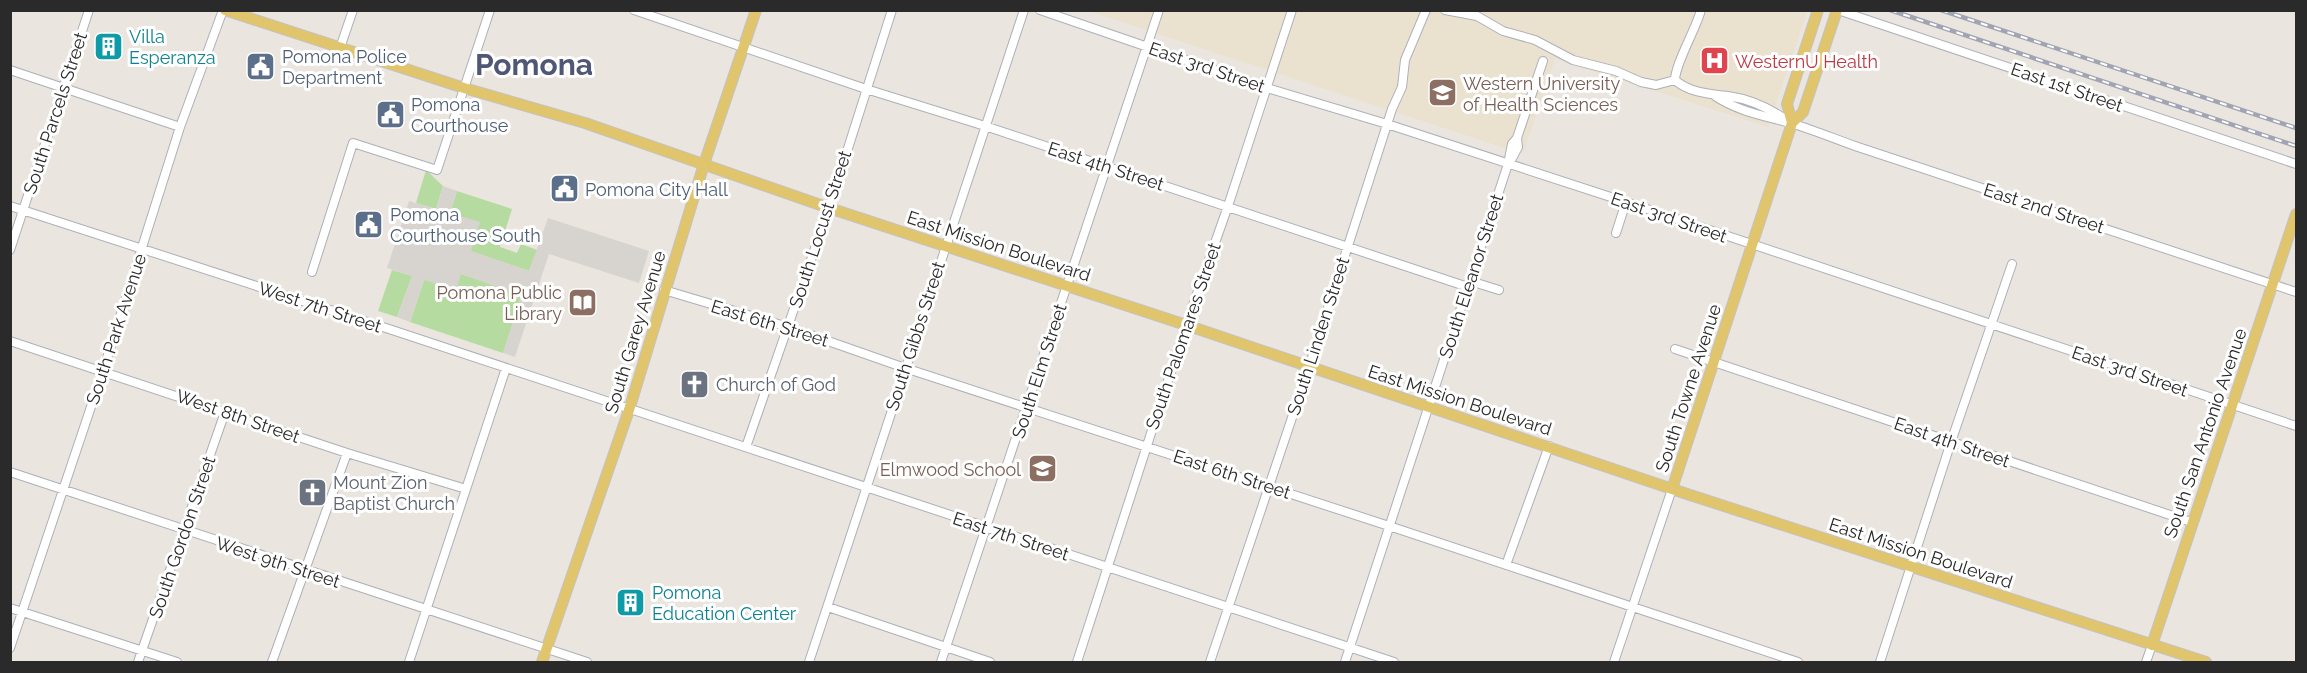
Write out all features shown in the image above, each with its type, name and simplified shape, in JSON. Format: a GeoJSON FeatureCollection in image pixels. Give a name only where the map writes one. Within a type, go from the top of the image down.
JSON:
{"type":"FeatureCollection","features":[{"type":"Feature","properties":{"kind":"main road","name":"East Mission Boulevard"},"geometry":{"type":"LineString","coordinates":[[224,10],[464,88],[585,123],[944,247],[1186,324],[1672,489],[2206,663]]}},
{"type":"Feature","properties":{"kind":"main road","name":"South Garey Avenue"},"geometry":{"type":"LineString","coordinates":[[542,663],[628,410],[704,164],[756,10]]}},
{"type":"Feature","properties":{"kind":"main road"},"geometry":{"type":"LineString","coordinates":[[1818,10],[1787,105],[1792,123],[1803,112],[1838,10]]}},
{"type":"Feature","properties":{"kind":"main road","name":"South Towne Avenue"},"geometry":{"type":"LineString","coordinates":[[1672,489],[1792,123]]}},
{"type":"Feature","properties":{"kind":"main road","name":"South San Antonio Avenue"},"geometry":{"type":"LineString","coordinates":[[2152,645],[2191,522],[2274,285],[2296,214]]}},
{"type":"Feature","properties":{"kind":"street","name":"South Parcels Street"},"geometry":{"type":"LineString","coordinates":[[10,250],[88,10]]}},
{"type":"Feature","properties":{"kind":"street","name":"South Park Avenue"},"geometry":{"type":"LineString","coordinates":[[10,648],[103,371],[180,127],[224,10]]}},
{"type":"Feature","properties":{"kind":"street"},"geometry":{"type":"LineString","coordinates":[[340,48],[353,10]]}},
{"type":"Feature","properties":{"kind":"street"},"geometry":{"type":"LineString","coordinates":[[312,272],[353,143],[437,170],[490,10]]}},
{"type":"Feature","properties":{"kind":"street","name":"East 4th Street"},"geometry":{"type":"LineString","coordinates":[[634,10],[1347,247],[1469,284],[1499,290]]}},
{"type":"Feature","properties":{"kind":"street","name":"South Locust Street"},"geometry":{"type":"LineString","coordinates":[[746,447],[829,208],[891,10]]}},
{"type":"Feature","properties":{"kind":"street","name":"South Gibbs Street"},"geometry":{"type":"LineString","coordinates":[[809,663],[944,247],[1024,10]]}},
{"type":"Feature","properties":{"kind":"street","name":"East 3rd Street"},"geometry":{"type":"LineString","coordinates":[[1040,10],[1267,88],[1387,124],[1626,202],[2296,426]]}},
{"type":"Feature","properties":{"kind":"street","name":"South Elm Street"},"geometry":{"type":"LineString","coordinates":[[941,663],[1159,10]]}},
{"type":"Feature","properties":{"kind":"street","name":"South Palomares Street"},"geometry":{"type":"LineString","coordinates":[[1077,663],[1186,324],[1228,206],[1292,10]]}},
{"type":"Feature","properties":{"kind":"street","name":"South Linden Street"},"geometry":{"type":"LineString","coordinates":[[1210,663],[1387,124],[1402,87],[1405,60],[1425,10]]}},
{"type":"Feature","properties":{"kind":"street"},"geometry":{"type":"LineString","coordinates":[[1445,10],[1476,16],[1503,31],[1535,40],[1573,60],[1616,71],[1641,82],[1656,85],[1675,80],[1677,69],[1695,30],[1701,10]]}},
{"type":"Feature","properties":{"kind":"street","name":"East 1st Street"},"geometry":{"type":"LineString","coordinates":[[1838,10],[2296,164]]}},
{"type":"Feature","properties":{"kind":"street","name":"South Eleanor Street"},"geometry":{"type":"LineString","coordinates":[[1345,663],[1508,164],[1518,147],[1517,138],[1543,62]]}},
{"type":"Feature","properties":{"kind":"street"},"geometry":{"type":"LineString","coordinates":[[10,70],[180,127]]}},
{"type":"Feature","properties":{"kind":"street","name":"East 2nd Street"},"geometry":{"type":"LineString","coordinates":[[1675,80],[1680,85],[1714,96],[1737,108],[1769,119],[1792,123],[1855,147],[2296,292]]}},
{"type":"Feature","properties":{"kind":"street"},"geometry":{"type":"LineString","coordinates":[[1616,233],[1626,202]]}},
{"type":"Feature","properties":{"kind":"street","name":"West 7th Street"},"geometry":{"type":"LineString","coordinates":[[10,206],[628,410]]}},
{"type":"Feature","properties":{"kind":"street"},"geometry":{"type":"LineString","coordinates":[[1880,663],[1951,442],[2012,264]]}},
{"type":"Feature","properties":{"kind":"street","name":"East 6th Street"},"geometry":{"type":"LineString","coordinates":[[664,290],[788,327],[905,368],[1269,486],[1798,663]]}},
{"type":"Feature","properties":{"kind":"street","name":"West 8th Street"},"geometry":{"type":"LineString","coordinates":[[10,341],[347,453],[466,489]]}},
{"type":"Feature","properties":{"kind":"street","name":"East 4th Street"},"geometry":{"type":"LineString","coordinates":[[1675,349],[2191,522]]}},
{"type":"Feature","properties":{"kind":"street"},"geometry":{"type":"LineString","coordinates":[[409,663],[506,368]]}},
{"type":"Feature","properties":{"kind":"street","name":"East 7th Street"},"geometry":{"type":"LineString","coordinates":[[628,410],[1108,566],[1394,663]]}},
{"type":"Feature","properties":{"kind":"street","name":"South Gordon Street"},"geometry":{"type":"LineString","coordinates":[[138,663],[186,531],[225,412]]}},
{"type":"Feature","properties":{"kind":"street"},"geometry":{"type":"LineString","coordinates":[[1506,565],[1549,446]]}},
{"type":"Feature","properties":{"kind":"street"},"geometry":{"type":"LineString","coordinates":[[272,663],[347,453]]}},
{"type":"Feature","properties":{"kind":"street","name":"West 9th Street"},"geometry":{"type":"LineString","coordinates":[[10,472],[587,663]]}},
{"type":"Feature","properties":{"kind":"street","name":"South Towne Avenue"},"geometry":{"type":"LineString","coordinates":[[1614,663],[1672,489]]}},
{"type":"Feature","properties":{"kind":"street"},"geometry":{"type":"LineString","coordinates":[[828,607],[990,663]]}},
{"type":"Feature","properties":{"kind":"street"},"geometry":{"type":"LineString","coordinates":[[10,608],[177,663]]}},
{"type":"Feature","properties":{"kind":"street","name":"South San Antonio Avenue"},"geometry":{"type":"LineString","coordinates":[[2145,663],[2152,645]]}},
{"type":"Feature","properties":{"kind":"shaded area","name":"Western University of Health Sciences"},"geometry":{"type":"Polygon","coordinates":[[[1803,10],[1807,12],[1768,127],[1555,59],[1523,154],[1089,11],[1803,10]]]}},
{"type":"Feature","properties":{"kind":"shaded area"},"geometry":{"type":"Polygon","coordinates":[[[443,186],[457,191],[450,213],[480,222],[471,251],[529,271],[548,218],[649,251],[639,283],[549,254],[515,357],[503,353],[521,295],[461,274],[456,290],[424,280],[410,322],[397,317],[412,276],[387,268],[409,201],[436,209],[443,186]]]}},
{"type":"Feature","properties":{"kind":"green space"},"geometry":{"type":"Polygon","coordinates":[[[426,170],[443,186],[436,209],[416,203],[426,170]]]}},
{"type":"Feature","properties":{"kind":"green space"},"geometry":{"type":"Polygon","coordinates":[[[457,191],[512,209],[500,247],[517,253],[521,244],[537,250],[529,271],[470,251],[450,213],[457,191]]]}},
{"type":"Feature","properties":{"kind":"green space"},"geometry":{"type":"Polygon","coordinates":[[[392,270],[412,276],[397,317],[378,311],[392,270]]]}},
{"type":"Feature","properties":{"kind":"green space"},"geometry":{"type":"Polygon","coordinates":[[[461,274],[522,295],[503,353],[410,322],[424,280],[461,274]]]}},
{"type":"Feature","properties":{"kind":"railway"},"geometry":{"type":"LineString","coordinates":[[1890,10],[2296,146]]}},
{"type":"Feature","properties":{"kind":"railway"},"geometry":{"type":"LineString","coordinates":[[1941,10],[2296,128]]}},
{"type":"Feature","properties":{"kind":"place","name":"Villa Esperanza"},"geometry":{"type":"Point","coordinates":[108,46]}},
{"type":"Feature","properties":{"kind":"place","name":"WesternU Health"},"geometry":{"type":"Point","coordinates":[1714,61]}},
{"type":"Feature","properties":{"kind":"place","name":"Pomona Police Department"},"geometry":{"type":"Point","coordinates":[261,66]}},
{"type":"Feature","properties":{"kind":"place","name":"Western University of Health Sciences"},"geometry":{"type":"Point","coordinates":[1442,93]}},
{"type":"Feature","properties":{"kind":"place","name":"Pomona Courthouse"},"geometry":{"type":"Point","coordinates":[390,114]}},
{"type":"Feature","properties":{"kind":"place","name":"Pomona City Hall"},"geometry":{"type":"Point","coordinates":[564,189]}},
{"type":"Feature","properties":{"kind":"place","name":"Pomona Courthouse South"},"geometry":{"type":"Point","coordinates":[369,224]}},
{"type":"Feature","properties":{"kind":"place","name":"Pomona Public Library"},"geometry":{"type":"Point","coordinates":[583,302]}},
{"type":"Feature","properties":{"kind":"place","name":"Church of God"},"geometry":{"type":"Point","coordinates":[695,384]}},
{"type":"Feature","properties":{"kind":"place","name":"Elmwood School"},"geometry":{"type":"Point","coordinates":[1042,469]}},
{"type":"Feature","properties":{"kind":"place","name":"Mount Zion Baptist Church"},"geometry":{"type":"Point","coordinates":[312,492]}},
{"type":"Feature","properties":{"kind":"place","name":"Pomona Education Center"},"geometry":{"type":"Point","coordinates":[631,602]}},
{"type":"Feature","properties":{"kind":"district","name":"Pomona"},"geometry":{"type":"Point","coordinates":[534,64]}}]}
